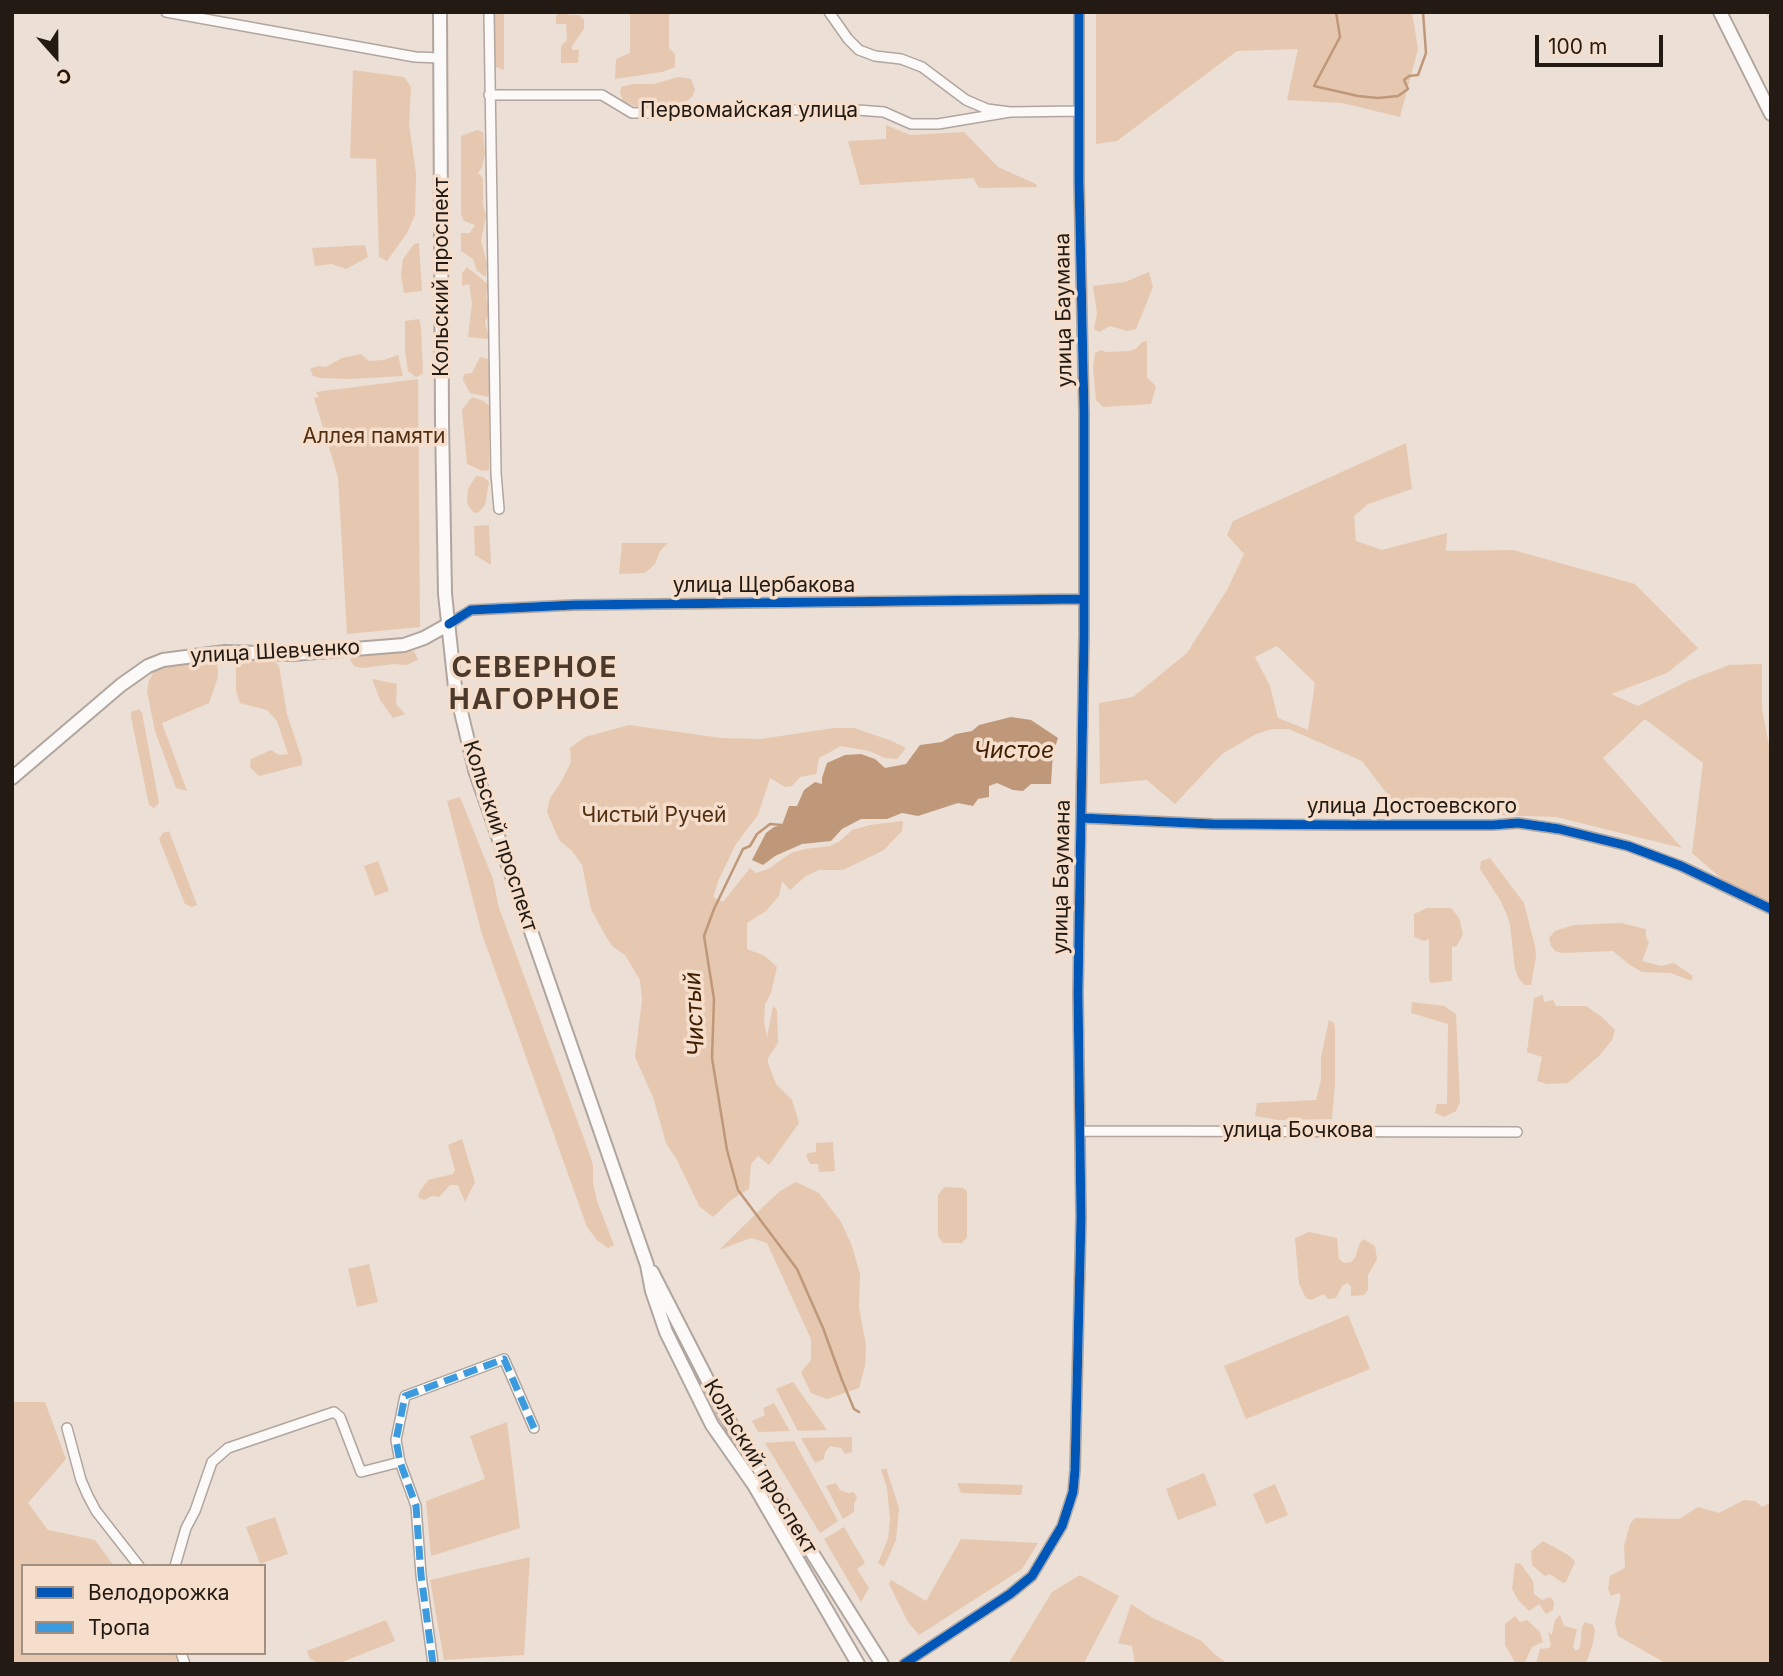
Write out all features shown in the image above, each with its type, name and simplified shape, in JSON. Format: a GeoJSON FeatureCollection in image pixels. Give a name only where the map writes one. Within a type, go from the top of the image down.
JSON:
{"type":"FeatureCollection","features":[{"type":"Feature","properties":{"kind":"main road","name":"Кольский проспект"},"geometry":{"type":"LineString","coordinates":[[440,12],[445,594],[455,687],[476,774],[648,1265],[726,1416],[882,1664]]}},
{"type":"Feature","properties":{"kind":"main road"},"geometry":{"type":"LineString","coordinates":[[1720,12],[1771,114]]}},
{"type":"Feature","properties":{"kind":"main road"},"geometry":{"type":"LineString","coordinates":[[1727,12],[1771,103]]}},
{"type":"Feature","properties":{"kind":"main road","name":"улица Шевченко"},"geometry":{"type":"LineString","coordinates":[[12,778],[121,685],[148,666],[163,660],[225,652],[293,654],[404,645],[424,638],[449,624]]}},
{"type":"Feature","properties":{"kind":"main road","name":"Кольский проспект"},"geometry":{"type":"LineString","coordinates":[[648,1265],[652,1291],[666,1332],[712,1425],[754,1485],[858,1664]]}},
{"type":"Feature","properties":{"kind":"main road"},"geometry":{"type":"LineString","coordinates":[[666,1332],[670,1323],[679,1327]]}},
{"type":"Feature","properties":{"kind":"street"},"geometry":{"type":"LineString","coordinates":[[166,12],[415,57],[440,58]]}},
{"type":"Feature","properties":{"kind":"street"},"geometry":{"type":"LineString","coordinates":[[488,12],[496,473],[499,509]]}},
{"type":"Feature","properties":{"kind":"street"},"geometry":{"type":"LineString","coordinates":[[829,12],[859,50],[875,56],[901,59],[922,67],[966,100],[987,109],[1010,112],[1079,111]]}},
{"type":"Feature","properties":{"kind":"street","name":"улица Баумана"},"geometry":{"type":"LineString","coordinates":[[904,1664],[1000,1601],[1032,1576],[1057,1535],[1073,1492],[1081,1218],[1078,993],[1084,412],[1079,12]]}},
{"type":"Feature","properties":{"kind":"street","name":"Первомайская улица"},"geometry":{"type":"LineString","coordinates":[[489,96],[602,95],[632,113],[844,109],[884,112],[911,124],[938,124],[1010,112]]}},
{"type":"Feature","properties":{"kind":"street","name":"улица Щербакова"},"geometry":{"type":"LineString","coordinates":[[449,624],[471,610],[574,605],[1083,599]]}},
{"type":"Feature","properties":{"kind":"street","name":"улица Достоевского"},"geometry":{"type":"LineString","coordinates":[[1081,818],[1213,824],[1532,825],[1628,846],[1681,866],[1771,909]]}},
{"type":"Feature","properties":{"kind":"street","name":"улица Бочкова"},"geometry":{"type":"LineString","coordinates":[[1080,1131],[1517,1132]]}},
{"type":"Feature","properties":{"kind":"street"},"geometry":{"type":"LineString","coordinates":[[433,1664],[421,1575],[416,1506],[400,1462],[396,1440],[405,1396],[504,1359],[534,1428]]}},
{"type":"Feature","properties":{"kind":"street"},"geometry":{"type":"LineString","coordinates":[[176,1564],[186,1528],[195,1511],[212,1462],[228,1448],[334,1412],[340,1417],[361,1472],[400,1462]]}},
{"type":"Feature","properties":{"kind":"street"},"geometry":{"type":"LineString","coordinates":[[67,1428],[80,1480],[88,1496],[96,1511],[137,1564]]}},
{"type":"Feature","properties":{"kind":"green space"},"geometry":{"type":"Polygon","coordinates":[[[494,12],[504,12],[504,70],[493,66],[494,12]]]}},
{"type":"Feature","properties":{"kind":"green space"},"geometry":{"type":"Polygon","coordinates":[[[559,12],[579,15],[584,20],[584,29],[572,46],[572,50],[579,50],[578,63],[561,63],[561,46],[567,40],[566,24],[556,24],[559,12]]]}},
{"type":"Feature","properties":{"kind":"green space"},"geometry":{"type":"Polygon","coordinates":[[[630,12],[669,12],[669,48],[675,54],[675,67],[662,72],[615,79],[616,59],[630,53],[630,12]]]}},
{"type":"Feature","properties":{"kind":"green space"},"geometry":{"type":"Polygon","coordinates":[[[1096,12],[1412,12],[1418,49],[1400,117],[1342,103],[1287,100],[1298,49],[1237,51],[1117,141],[1096,144],[1096,12]]]}},
{"type":"Feature","properties":{"kind":"green space"},"geometry":{"type":"Polygon","coordinates":[[[353,70],[404,77],[411,87],[409,124],[416,174],[415,215],[407,233],[387,261],[379,257],[376,159],[350,158],[353,70]]]}},
{"type":"Feature","properties":{"kind":"green space"},"geometry":{"type":"Polygon","coordinates":[[[678,77],[691,79],[695,90],[692,97],[677,108],[639,108],[623,101],[621,87],[654,84],[678,77]]]}},
{"type":"Feature","properties":{"kind":"green space"},"geometry":{"type":"Polygon","coordinates":[[[886,125],[910,135],[964,132],[998,167],[1036,184],[1037,187],[979,188],[973,178],[860,185],[848,141],[886,139],[886,125]]]}},
{"type":"Feature","properties":{"kind":"green space"},"geometry":{"type":"Polygon","coordinates":[[[477,130],[483,132],[485,154],[478,173],[483,178],[483,205],[486,216],[481,240],[487,264],[486,277],[477,271],[473,259],[461,251],[461,233],[470,233],[475,225],[464,221],[461,214],[461,136],[477,130]]]}},
{"type":"Feature","properties":{"kind":"green space"},"geometry":{"type":"Polygon","coordinates":[[[419,243],[422,291],[404,293],[401,275],[403,259],[414,244],[419,243]]]}},
{"type":"Feature","properties":{"kind":"green space"},"geometry":{"type":"Polygon","coordinates":[[[365,245],[368,257],[346,269],[332,264],[315,266],[312,248],[365,245]]]}},
{"type":"Feature","properties":{"kind":"green space"},"geometry":{"type":"Polygon","coordinates":[[[467,267],[489,285],[486,296],[489,313],[485,322],[489,339],[468,337],[472,303],[469,284],[462,286],[462,273],[467,267]]]}},
{"type":"Feature","properties":{"kind":"green space"},"geometry":{"type":"Polygon","coordinates":[[[1149,272],[1153,287],[1136,329],[1127,331],[1110,326],[1099,332],[1094,329],[1097,313],[1093,286],[1125,282],[1149,272]]]}},
{"type":"Feature","properties":{"kind":"green space"},"geometry":{"type":"Polygon","coordinates":[[[419,319],[423,374],[416,377],[408,371],[405,321],[419,319]]]}},
{"type":"Feature","properties":{"kind":"green space"},"geometry":{"type":"Polygon","coordinates":[[[1147,341],[1147,378],[1156,386],[1151,404],[1103,407],[1096,400],[1093,368],[1095,353],[1101,350],[1130,351],[1147,341]]]}},
{"type":"Feature","properties":{"kind":"green space"},"geometry":{"type":"Polygon","coordinates":[[[361,354],[369,361],[398,355],[403,376],[321,378],[313,376],[310,369],[326,367],[342,358],[361,354]]]}},
{"type":"Feature","properties":{"kind":"green space"},"geometry":{"type":"Polygon","coordinates":[[[480,357],[488,359],[491,392],[488,397],[470,393],[463,380],[464,374],[472,373],[480,357]]]}},
{"type":"Feature","properties":{"kind":"green space","name":"Аллея памяти"},"geometry":{"type":"Polygon","coordinates":[[[418,379],[420,627],[347,634],[338,477],[314,398],[319,397],[316,392],[418,379]]]}},
{"type":"Feature","properties":{"kind":"green space"},"geometry":{"type":"Polygon","coordinates":[[[472,397],[489,406],[489,470],[482,471],[467,464],[462,410],[472,397]]]}},
{"type":"Feature","properties":{"kind":"green space"},"geometry":{"type":"Polygon","coordinates":[[[1406,443],[1412,489],[1368,504],[1354,516],[1356,541],[1382,550],[1447,533],[1446,551],[1513,550],[1635,584],[1698,648],[1667,673],[1611,694],[1638,706],[1690,680],[1729,665],[1762,664],[1762,709],[1771,756],[1771,902],[1728,884],[1692,853],[1703,763],[1645,719],[1603,758],[1682,848],[1556,817],[1401,812],[1362,761],[1289,729],[1272,729],[1256,734],[1222,754],[1175,804],[1147,780],[1100,784],[1099,703],[1133,697],[1187,653],[1227,590],[1244,554],[1227,535],[1233,521],[1406,443]],[[1277,646],[1255,657],[1270,686],[1278,718],[1308,730],[1315,683],[1277,646]]]}},
{"type":"Feature","properties":{"kind":"green space"},"geometry":{"type":"Polygon","coordinates":[[[476,476],[489,482],[485,505],[479,512],[474,513],[467,504],[468,489],[476,476]]]}},
{"type":"Feature","properties":{"kind":"green space"},"geometry":{"type":"Polygon","coordinates":[[[489,525],[491,565],[475,555],[474,526],[489,525]]]}},
{"type":"Feature","properties":{"kind":"green space"},"geometry":{"type":"Polygon","coordinates":[[[622,543],[668,543],[660,551],[655,564],[645,573],[619,574],[622,543]]]}},
{"type":"Feature","properties":{"kind":"green space"},"geometry":{"type":"Polygon","coordinates":[[[414,651],[418,660],[406,665],[362,668],[354,666],[350,660],[357,654],[414,651]]]}},
{"type":"Feature","properties":{"kind":"green space"},"geometry":{"type":"Polygon","coordinates":[[[217,656],[218,677],[209,703],[162,723],[187,791],[176,788],[155,731],[147,691],[149,681],[154,671],[162,664],[217,656]]]}},
{"type":"Feature","properties":{"kind":"green space"},"geometry":{"type":"Polygon","coordinates":[[[243,660],[275,662],[279,666],[287,714],[302,759],[302,765],[259,776],[250,767],[251,759],[271,750],[279,755],[288,754],[277,721],[267,710],[240,703],[236,691],[236,666],[243,660]]]}},
{"type":"Feature","properties":{"kind":"green space"},"geometry":{"type":"Polygon","coordinates":[[[372,679],[397,684],[396,704],[405,714],[393,718],[380,700],[372,679]]]}},
{"type":"Feature","properties":{"kind":"green space"},"geometry":{"type":"Polygon","coordinates":[[[139,709],[142,713],[159,803],[154,808],[149,805],[131,717],[131,712],[139,709]]]}},
{"type":"Feature","properties":{"kind":"green space","name":"Чистый Ручей"},"geometry":{"type":"Polygon","coordinates":[[[629,725],[721,738],[761,739],[834,728],[854,728],[906,748],[897,759],[841,746],[819,758],[816,774],[800,777],[792,786],[785,787],[770,778],[758,815],[736,844],[719,879],[713,897],[723,902],[750,868],[756,873],[768,869],[791,853],[830,846],[852,830],[903,821],[902,831],[884,850],[843,870],[819,870],[806,876],[790,890],[782,881],[779,896],[766,911],[747,923],[747,949],[765,956],[777,967],[771,993],[765,1004],[767,1037],[773,1006],[777,1010],[778,1043],[768,1058],[768,1063],[776,1084],[792,1100],[799,1123],[769,1165],[758,1156],[751,1164],[749,1189],[731,1200],[713,1217],[699,1206],[666,1143],[653,1097],[635,1057],[642,1000],[640,980],[625,955],[612,946],[604,933],[591,909],[582,865],[572,851],[559,840],[547,812],[550,798],[571,762],[570,748],[585,737],[629,725]]]}},
{"type":"Feature","properties":{"kind":"green space"},"geometry":{"type":"Polygon","coordinates":[[[460,797],[493,879],[499,908],[590,1155],[597,1201],[614,1245],[608,1248],[598,1241],[587,1227],[482,934],[447,801],[460,797]]]}},
{"type":"Feature","properties":{"kind":"green space"},"geometry":{"type":"Polygon","coordinates":[[[169,831],[197,905],[192,907],[185,904],[159,839],[163,833],[169,831]]]}},
{"type":"Feature","properties":{"kind":"green space"},"geometry":{"type":"Polygon","coordinates":[[[1490,858],[1524,903],[1536,957],[1531,985],[1525,985],[1519,979],[1507,915],[1480,869],[1481,861],[1490,858]]]}},
{"type":"Feature","properties":{"kind":"green space"},"geometry":{"type":"Polygon","coordinates":[[[378,861],[389,891],[375,896],[364,866],[378,861]]]}},
{"type":"Feature","properties":{"kind":"green space"},"geometry":{"type":"Polygon","coordinates":[[[1427,908],[1451,908],[1459,918],[1463,934],[1456,947],[1452,946],[1452,981],[1431,983],[1429,939],[1424,941],[1414,937],[1414,914],[1427,908]]]}},
{"type":"Feature","properties":{"kind":"green space"},"geometry":{"type":"Polygon","coordinates":[[[1621,923],[1646,929],[1649,943],[1642,961],[1661,966],[1674,963],[1693,976],[1691,981],[1671,973],[1642,972],[1613,951],[1563,953],[1555,951],[1551,946],[1549,938],[1555,931],[1574,925],[1621,923]]]}},
{"type":"Feature","properties":{"kind":"green space"},"geometry":{"type":"Polygon","coordinates":[[[1543,995],[1544,1002],[1553,1000],[1556,1006],[1586,1006],[1615,1030],[1612,1040],[1600,1055],[1568,1083],[1547,1084],[1537,1081],[1542,1057],[1527,1052],[1534,998],[1543,995]]]}},
{"type":"Feature","properties":{"kind":"green space"},"geometry":{"type":"Polygon","coordinates":[[[1412,1002],[1444,1006],[1456,1014],[1460,1102],[1456,1111],[1444,1117],[1435,1113],[1437,1104],[1447,1104],[1448,1024],[1411,1013],[1412,1002]]]}},
{"type":"Feature","properties":{"kind":"green space"},"geometry":{"type":"Polygon","coordinates":[[[1329,1020],[1334,1023],[1335,1031],[1332,1119],[1278,1120],[1255,1116],[1257,1103],[1316,1100],[1329,1020]]]}},
{"type":"Feature","properties":{"kind":"green space"},"geometry":{"type":"Polygon","coordinates":[[[462,1139],[475,1182],[465,1202],[458,1185],[450,1185],[439,1197],[432,1196],[424,1200],[418,1197],[428,1180],[453,1174],[455,1170],[448,1145],[462,1139]]]}},
{"type":"Feature","properties":{"kind":"green space"},"geometry":{"type":"Polygon","coordinates":[[[833,1142],[835,1171],[819,1172],[818,1164],[810,1164],[806,1156],[816,1152],[816,1143],[833,1142]]]}},
{"type":"Feature","properties":{"kind":"green space"},"geometry":{"type":"Polygon","coordinates":[[[796,1182],[819,1193],[841,1222],[860,1274],[859,1308],[866,1345],[865,1366],[859,1388],[827,1399],[811,1393],[801,1372],[811,1360],[811,1339],[767,1243],[751,1238],[719,1250],[780,1191],[796,1182]]]}},
{"type":"Feature","properties":{"kind":"green space"},"geometry":{"type":"Polygon","coordinates":[[[944,1187],[963,1188],[967,1191],[967,1237],[962,1243],[943,1243],[938,1236],[938,1195],[944,1187]]]}},
{"type":"Feature","properties":{"kind":"green space"},"geometry":{"type":"Polygon","coordinates":[[[1309,1232],[1337,1238],[1339,1259],[1344,1263],[1355,1258],[1363,1239],[1375,1246],[1377,1259],[1368,1275],[1368,1290],[1364,1295],[1351,1296],[1351,1286],[1347,1283],[1342,1286],[1336,1298],[1328,1299],[1324,1294],[1311,1300],[1306,1298],[1299,1284],[1295,1238],[1309,1232]]]}},
{"type":"Feature","properties":{"kind":"green space"},"geometry":{"type":"Polygon","coordinates":[[[369,1264],[378,1302],[357,1307],[348,1269],[369,1264]]]}},
{"type":"Feature","properties":{"kind":"green space"},"geometry":{"type":"Polygon","coordinates":[[[1348,1315],[1370,1369],[1246,1419],[1224,1366],[1348,1315]]]}},
{"type":"Feature","properties":{"kind":"green space"},"geometry":{"type":"Polygon","coordinates":[[[793,1382],[827,1430],[798,1431],[776,1389],[793,1382]]]}},
{"type":"Feature","properties":{"kind":"green space"},"geometry":{"type":"Polygon","coordinates":[[[12,1402],[45,1402],[66,1459],[28,1503],[48,1530],[95,1540],[113,1564],[21,1564],[21,1655],[178,1655],[180,1664],[12,1664],[12,1402]]]}},
{"type":"Feature","properties":{"kind":"green space"},"geometry":{"type":"Polygon","coordinates":[[[774,1403],[790,1431],[758,1432],[752,1421],[765,1415],[763,1408],[774,1403]]]}},
{"type":"Feature","properties":{"kind":"green space"},"geometry":{"type":"Polygon","coordinates":[[[507,1422],[520,1528],[431,1556],[426,1501],[485,1479],[470,1436],[507,1422]]]}},
{"type":"Feature","properties":{"kind":"green space"},"geometry":{"type":"Polygon","coordinates":[[[852,1437],[852,1452],[845,1454],[841,1448],[830,1446],[824,1459],[815,1463],[801,1438],[852,1437]]]}},
{"type":"Feature","properties":{"kind":"green space"},"geometry":{"type":"Polygon","coordinates":[[[794,1441],[838,1521],[820,1533],[765,1443],[794,1441]]]}},
{"type":"Feature","properties":{"kind":"green space"},"geometry":{"type":"Polygon","coordinates":[[[886,1468],[899,1508],[896,1540],[884,1567],[878,1563],[888,1539],[890,1519],[887,1488],[881,1470],[886,1468]]]}},
{"type":"Feature","properties":{"kind":"green space"},"geometry":{"type":"Polygon","coordinates":[[[1204,1473],[1217,1505],[1178,1520],[1166,1489],[1204,1473]]]}},
{"type":"Feature","properties":{"kind":"green space"},"geometry":{"type":"Polygon","coordinates":[[[836,1483],[840,1490],[854,1492],[857,1498],[854,1512],[843,1519],[826,1486],[836,1483]]]}},
{"type":"Feature","properties":{"kind":"green space"},"geometry":{"type":"Polygon","coordinates":[[[957,1483],[1023,1485],[1021,1495],[961,1493],[957,1483]]]}},
{"type":"Feature","properties":{"kind":"green space"},"geometry":{"type":"Polygon","coordinates":[[[1275,1484],[1288,1515],[1266,1524],[1253,1494],[1275,1484]]]}},
{"type":"Feature","properties":{"kind":"green space"},"geometry":{"type":"Polygon","coordinates":[[[1744,1500],[1755,1501],[1762,1507],[1771,1502],[1771,1664],[1667,1664],[1618,1636],[1615,1623],[1621,1596],[1619,1593],[1611,1596],[1608,1589],[1610,1576],[1625,1568],[1624,1546],[1630,1524],[1635,1518],[1679,1519],[1698,1507],[1719,1513],[1744,1500]]]}},
{"type":"Feature","properties":{"kind":"green space"},"geometry":{"type":"Polygon","coordinates":[[[275,1517],[288,1554],[260,1564],[246,1527],[275,1517]]]}},
{"type":"Feature","properties":{"kind":"green space"},"geometry":{"type":"Polygon","coordinates":[[[844,1527],[865,1563],[857,1569],[869,1588],[861,1602],[824,1539],[844,1527]]]}},
{"type":"Feature","properties":{"kind":"green space"},"geometry":{"type":"Polygon","coordinates":[[[961,1539],[1038,1543],[1022,1569],[919,1635],[908,1622],[889,1584],[891,1580],[926,1601],[961,1539]]]}},
{"type":"Feature","properties":{"kind":"green space"},"geometry":{"type":"Polygon","coordinates":[[[1543,1541],[1570,1556],[1575,1562],[1566,1582],[1563,1583],[1550,1574],[1545,1576],[1532,1565],[1531,1551],[1543,1541]]]}},
{"type":"Feature","properties":{"kind":"green space"},"geometry":{"type":"Polygon","coordinates":[[[530,1557],[524,1655],[444,1660],[430,1580],[530,1557]]]}},
{"type":"Feature","properties":{"kind":"green space"},"geometry":{"type":"Polygon","coordinates":[[[1520,1563],[1533,1581],[1534,1594],[1542,1600],[1550,1597],[1554,1602],[1553,1610],[1546,1614],[1539,1604],[1529,1611],[1518,1600],[1512,1589],[1515,1564],[1520,1563]]]}},
{"type":"Feature","properties":{"kind":"green space"},"geometry":{"type":"Polygon","coordinates":[[[1080,1575],[1119,1596],[1084,1663],[1011,1664],[1010,1661],[1052,1592],[1080,1575]]]}},
{"type":"Feature","properties":{"kind":"green space"},"geometry":{"type":"Polygon","coordinates":[[[1131,1604],[1151,1617],[1202,1641],[1228,1664],[1135,1664],[1132,1646],[1118,1643],[1131,1604]]]}},
{"type":"Feature","properties":{"kind":"green space"},"geometry":{"type":"Polygon","coordinates":[[[1560,1615],[1564,1626],[1577,1629],[1573,1647],[1576,1651],[1580,1648],[1585,1622],[1593,1625],[1593,1643],[1586,1664],[1536,1664],[1540,1649],[1549,1648],[1551,1645],[1548,1632],[1552,1635],[1555,1620],[1560,1615]]]}},
{"type":"Feature","properties":{"kind":"green space"},"geometry":{"type":"Polygon","coordinates":[[[1515,1616],[1520,1622],[1527,1620],[1540,1632],[1543,1642],[1532,1647],[1524,1664],[1516,1664],[1505,1645],[1505,1624],[1515,1616]]]}},
{"type":"Feature","properties":{"kind":"green space"},"geometry":{"type":"Polygon","coordinates":[[[386,1620],[395,1641],[337,1664],[321,1664],[310,1659],[307,1651],[386,1620]]]}},
{"type":"Feature","properties":{"kind":"water","name":"Чистое"},"geometry":{"type":"Polygon","coordinates":[[[1011,717],[1031,720],[1058,738],[1053,753],[1051,784],[1031,784],[1023,791],[997,783],[989,786],[989,797],[978,799],[973,806],[958,803],[918,816],[902,813],[887,819],[861,819],[842,829],[831,841],[802,844],[775,856],[763,865],[752,860],[766,833],[782,825],[789,806],[797,806],[804,790],[815,782],[822,784],[827,763],[845,755],[861,754],[875,759],[885,768],[906,764],[920,745],[942,742],[956,734],[972,731],[979,725],[1011,717]]]}},
{"type":"Feature","properties":{"kind":"waterway"},"geometry":{"type":"LineString","coordinates":[[1336,12],[1340,37],[1314,86],[1378,98],[1398,96],[1408,89],[1404,80],[1418,75],[1426,53],[1423,12]]}},
{"type":"Feature","properties":{"kind":"waterway","name":"Чистый"},"geometry":{"type":"LineString","coordinates":[[782,825],[770,824],[757,834],[750,846],[743,849],[704,936],[714,999],[712,1058],[727,1150],[738,1190],[797,1269],[854,1409],[859,1412]]}},
{"type":"Feature","properties":{"kind":"railway"},"geometry":{"type":"LineString","coordinates":[[1768,12],[1771,17]]}},
{"type":"Feature","properties":{"kind":"marked path"},"geometry":{"type":"LineString","coordinates":[[433,1664],[421,1575],[416,1506],[400,1462],[396,1440],[405,1396],[504,1359],[534,1428]]}},
{"type":"Feature","properties":{"kind":"cycle path"},"geometry":{"type":"LineString","coordinates":[[904,1664],[1010,1594],[1032,1576],[1062,1526],[1073,1492],[1081,1218],[1078,993],[1084,635],[1079,12]]}},
{"type":"Feature","properties":{"kind":"cycle path"},"geometry":{"type":"LineString","coordinates":[[449,624],[471,610],[574,605],[1083,599]]}},
{"type":"Feature","properties":{"kind":"cycle path"},"geometry":{"type":"LineString","coordinates":[[1081,818],[1213,824],[1518,823],[1559,829],[1628,846],[1681,866],[1771,909]]}},
{"type":"Feature","properties":{"kind":"district","name":"СЕВЕРНОЕ НАГОРНОЕ"},"geometry":{"type":"Point","coordinates":[535,685]}}]}
